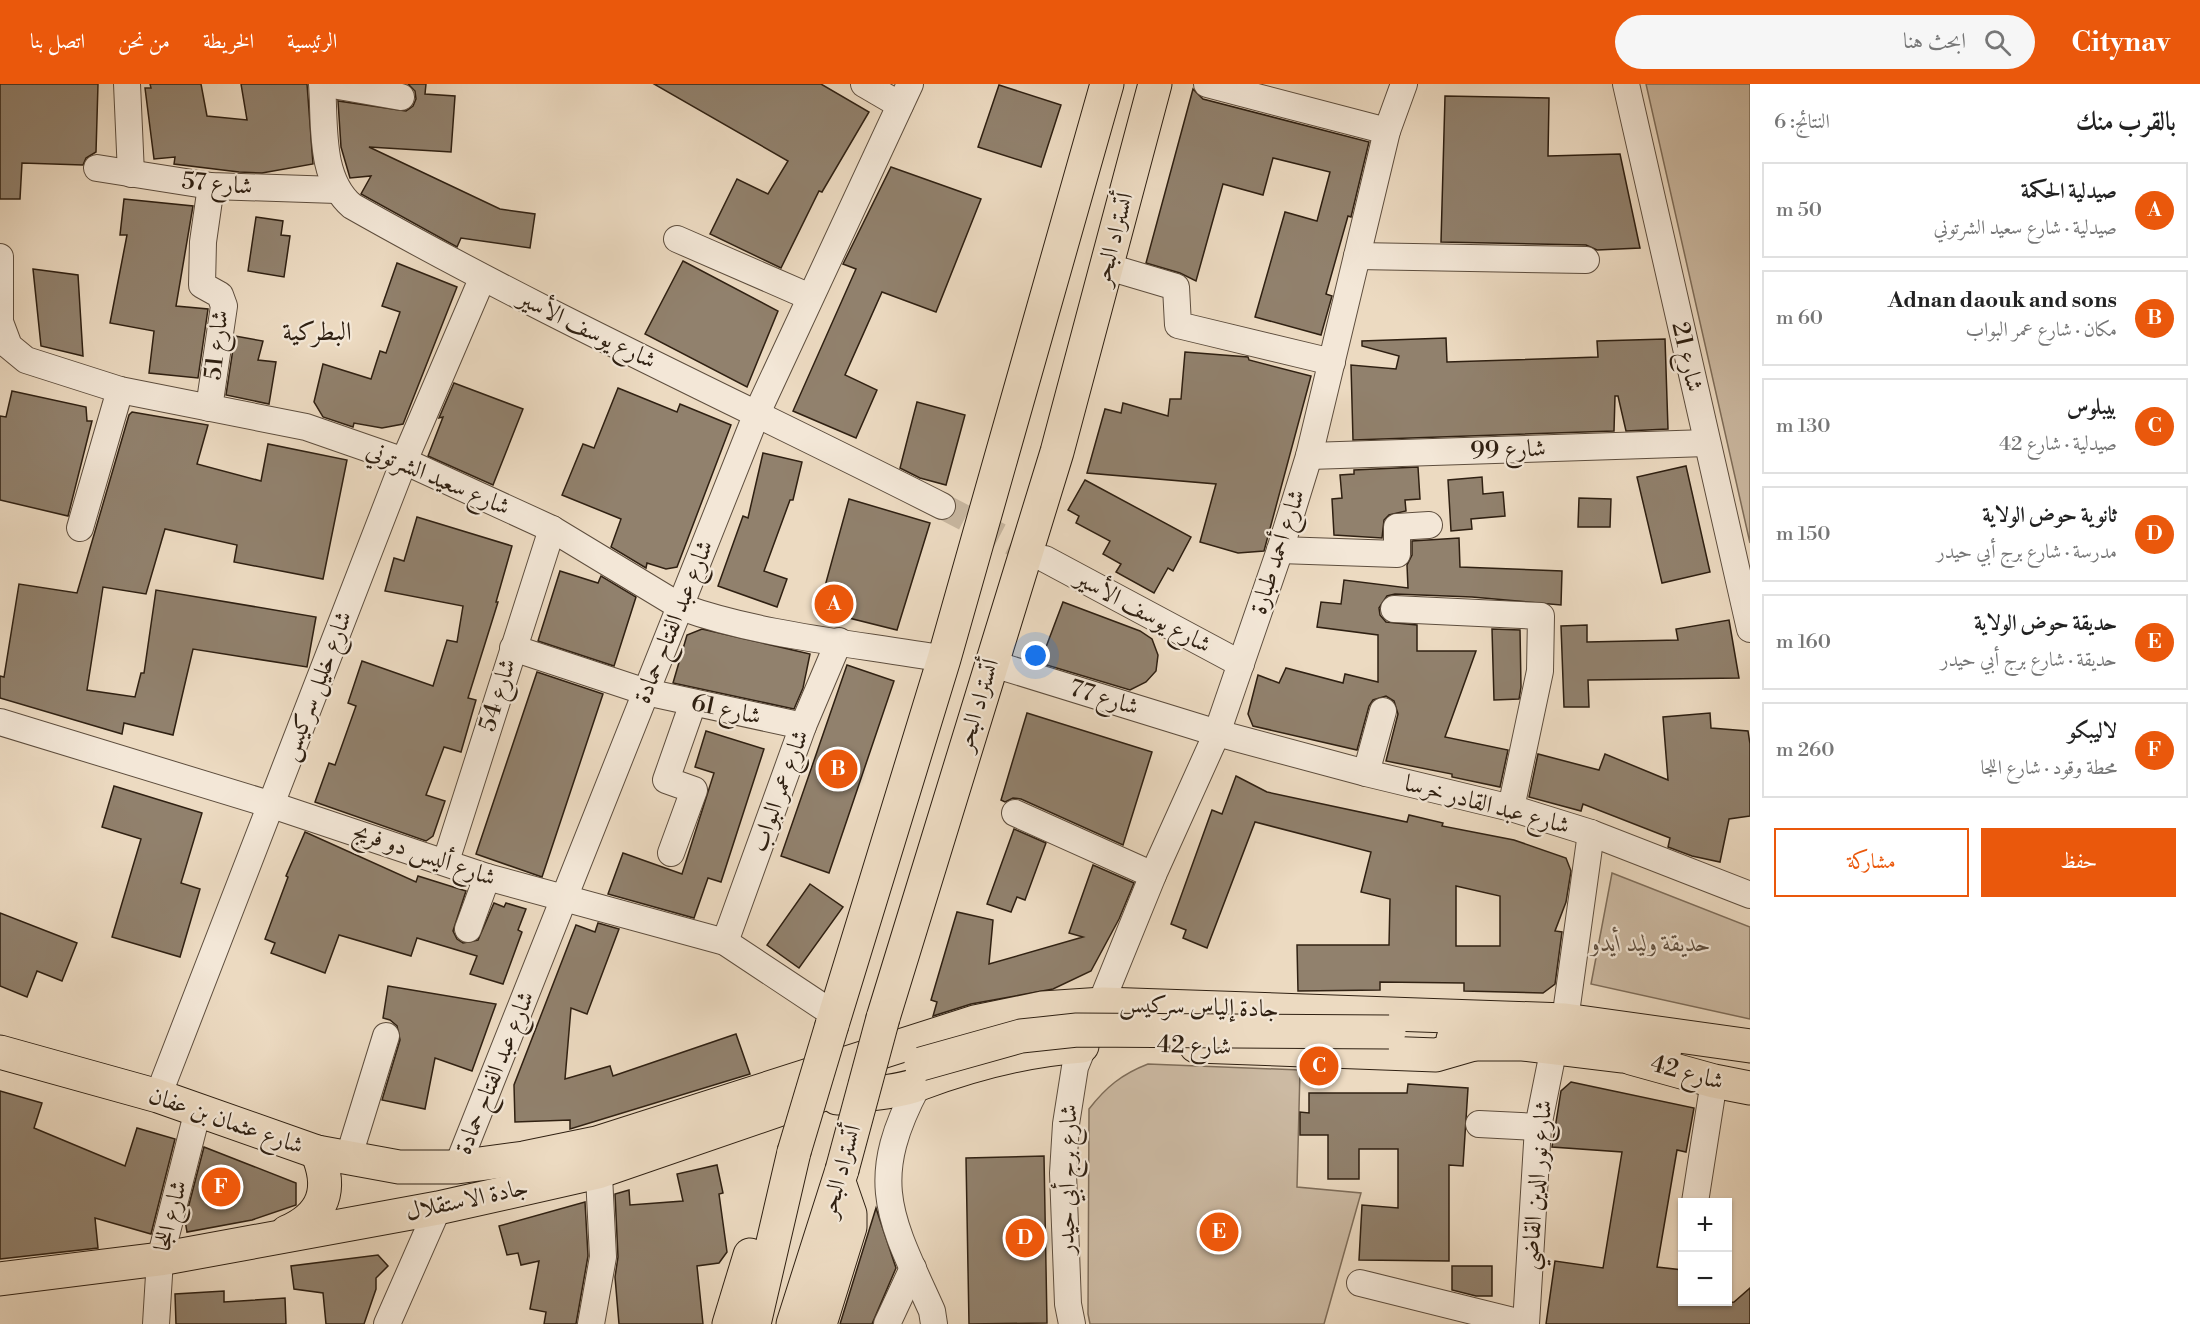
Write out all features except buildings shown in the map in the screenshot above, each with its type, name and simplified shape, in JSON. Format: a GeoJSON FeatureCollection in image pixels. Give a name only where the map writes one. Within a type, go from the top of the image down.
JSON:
{"type":"FeatureCollection","features":[{"type":"Feature","properties":{"kind":"main road"},"geometry":{"type":"LineString","coordinates":[[1006,435],[1023,313],[1048,209],[1086,84]]}},
{"type":"Feature","properties":{"kind":"main road","name":"أتستراد البحر"},"geometry":{"type":"LineString","coordinates":[[754,1324],[791,1166],[833,1020],[944,659],[1107,84]]}},
{"type":"Feature","properties":{"kind":"main road","name":"أتستراد البحر"},"geometry":{"type":"LineString","coordinates":[[793,1324],[841,1177],[883,1018],[990,663],[1057,452],[1155,84]]}},
{"type":"Feature","properties":{"kind":"main road"},"geometry":{"type":"LineString","coordinates":[[1057,452],[1122,271],[1175,84]]}},
{"type":"Feature","properties":{"kind":"main road","name":"جادة إلياس سركيس"},"geometry":{"type":"LineString","coordinates":[[922,1062],[975,1022],[1042,1008],[1103,1004],[1475,1031],[1560,1034],[1624,1043],[1750,1068]]}},
{"type":"Feature","properties":{"kind":"main road","name":"جادة إلياس سركيس"},"geometry":{"type":"LineString","coordinates":[[922,1062],[1021,1036],[1067,1031],[1429,1033],[1475,1031]]}},
{"type":"Feature","properties":{"kind":"main road","name":"شارع 42"},"geometry":{"type":"LineString","coordinates":[[922,1062],[969,1066],[1047,1049],[1114,1043],[1436,1055],[1475,1031]]}},
{"type":"Feature","properties":{"kind":"main road","name":"جادة إلياس سركيس"},"geometry":{"type":"LineString","coordinates":[[1624,1043],[1750,1046]]}},
{"type":"Feature","properties":{"kind":"main road","name":"شارع 42"},"geometry":{"type":"LineString","coordinates":[[1624,1043],[1714,1081],[1750,1088]]}},
{"type":"Feature","properties":{"kind":"main road","name":"شارع عثمان بن عفان"},"geometry":{"type":"LineString","coordinates":[[0,1052],[158,1096],[317,1152],[399,1167],[457,1167]]}},
{"type":"Feature","properties":{"kind":"main road","name":"جادة الاستقلال"},"geometry":{"type":"LineString","coordinates":[[0,1279],[160,1259],[280,1235],[438,1208],[817,1089],[922,1062]]}},
{"type":"Feature","properties":{"kind":"main road","name":"جادة الاستقلال"},"geometry":{"type":"LineString","coordinates":[[457,1167],[524,1158],[598,1157],[817,1089]]}},
{"type":"Feature","properties":{"kind":"main road"},"geometry":{"type":"LineString","coordinates":[[280,1235],[301,1226],[317,1211],[321,1203],[325,1178],[317,1152]]}},
{"type":"Feature","properties":{"kind":"main road"},"geometry":{"type":"LineString","coordinates":[[729,1324],[763,1216],[791,1166]]}},
{"type":"Feature","properties":{"kind":"main road"},"geometry":{"type":"LineString","coordinates":[[820,1324],[850,1227],[850,1214],[841,1177]]}},
{"type":"Feature","properties":{"kind":"street"},"geometry":{"type":"LineString","coordinates":[[127,84],[131,174]]}},
{"type":"Feature","properties":{"kind":"street"},"geometry":{"type":"LineString","coordinates":[[322,84],[329,170],[337,190]]}},
{"type":"Feature","properties":{"kind":"street"},"geometry":{"type":"LineString","coordinates":[[327,84],[401,97]]}},
{"type":"Feature","properties":{"kind":"street"},"geometry":{"type":"LineString","coordinates":[[864,84],[905,94]]}},
{"type":"Feature","properties":{"kind":"street"},"geometry":{"type":"LineString","coordinates":[[1207,84],[1387,131]]}},
{"type":"Feature","properties":{"kind":"street","name":"شارع أحمد طبارة"},"geometry":{"type":"LineString","coordinates":[[1103,1004],[1153,875],[1218,733],[1280,550],[1309,456],[1387,131],[1404,84]]}},
{"type":"Feature","properties":{"kind":"street","name":"شارع 21"},"geometry":{"type":"LineString","coordinates":[[1626,84],[1750,629]]}},
{"type":"Feature","properties":{"kind":"street","name":"شارع عبد الفتاح حمادة"},"geometry":{"type":"LineString","coordinates":[[457,1167],[758,413],[905,94]]}},
{"type":"Feature","properties":{"kind":"street","name":"شارع 57"},"geometry":{"type":"LineString","coordinates":[[97,168],[211,186],[337,190]]}},
{"type":"Feature","properties":{"kind":"street","name":"شارع 51"},"geometry":{"type":"LineString","coordinates":[[209,408],[224,306],[220,295],[202,285],[203,242],[211,186]]}},
{"type":"Feature","properties":{"kind":"street","name":"شارع يوسف الأسير"},"geometry":{"type":"LineString","coordinates":[[337,190],[352,206],[482,279],[758,413],[942,506]]}},
{"type":"Feature","properties":{"kind":"street"},"geometry":{"type":"LineString","coordinates":[[677,239],[810,297]]}},
{"type":"Feature","properties":{"kind":"street"},"geometry":{"type":"LineString","coordinates":[[1357,256],[1586,260]]}},
{"type":"Feature","properties":{"kind":"street","name":"شارع سعيد الشرتوني"},"geometry":{"type":"LineString","coordinates":[[0,257],[0,322],[9,346],[15,354],[120,390],[306,427],[404,461],[552,529],[681,607],[726,621],[944,659]]}},
{"type":"Feature","properties":{"kind":"street"},"geometry":{"type":"LineString","coordinates":[[1122,271],[1176,286],[1178,325],[1332,362]]}},
{"type":"Feature","properties":{"kind":"street","name":"شارع خليل سركيس"},"geometry":{"type":"LineString","coordinates":[[158,1096],[273,805],[404,461],[482,279]]}},
{"type":"Feature","properties":{"kind":"street"},"geometry":{"type":"LineString","coordinates":[[80,528],[120,390]]}},
{"type":"Feature","properties":{"kind":"street","name":"شارع 99"},"geometry":{"type":"LineString","coordinates":[[1309,456],[1707,443]]}},
{"type":"Feature","properties":{"kind":"street"},"geometry":{"type":"LineString","coordinates":[[1280,550],[1397,554],[1397,527],[1429,525]]}},
{"type":"Feature","properties":{"kind":"street","name":"شارع 54"},"geometry":{"type":"LineString","coordinates":[[446,861],[552,529]]}},
{"type":"Feature","properties":{"kind":"street","name":"شارع يوسف الأسير"},"geometry":{"type":"LineString","coordinates":[[1045,559],[1241,664]]}},
{"type":"Feature","properties":{"kind":"street"},"geometry":{"type":"LineString","coordinates":[[1394,609],[1541,616],[1540,671],[1512,808]]}},
{"type":"Feature","properties":{"kind":"street","name":"شارع عمر البواب"},"geometry":{"type":"LineString","coordinates":[[725,942],[803,726],[839,641]]}},
{"type":"Feature","properties":{"kind":"street","name":"شارع 61"},"geometry":{"type":"LineString","coordinates":[[513,648],[646,692],[803,726]]}},
{"type":"Feature","properties":{"kind":"street","name":"شارع 77"},"geometry":{"type":"LineString","coordinates":[[990,663],[1218,733]]}},
{"type":"Feature","properties":{"kind":"street"},"geometry":{"type":"LineString","coordinates":[[671,853],[694,790],[666,780],[693,703]]}},
{"type":"Feature","properties":{"kind":"street"},"geometry":{"type":"LineString","coordinates":[[1366,773],[1383,711]]}},
{"type":"Feature","properties":{"kind":"street","name":"شارع أليس دو فريج"},"geometry":{"type":"LineString","coordinates":[[0,722],[273,805],[446,861],[487,877],[725,942],[833,1020]]}},
{"type":"Feature","properties":{"kind":"street","name":"شارع عبد القادر خرسا"},"geometry":{"type":"LineString","coordinates":[[1218,733],[1366,773],[1512,808],[1591,833],[1750,895]]}},
{"type":"Feature","properties":{"kind":"street"},"geometry":{"type":"LineString","coordinates":[[1015,813],[1153,875]]}},
{"type":"Feature","properties":{"kind":"street","name":"شارع نور الدين القاضي"},"geometry":{"type":"LineString","coordinates":[[1525,1324],[1538,1127],[1560,1034],[1591,833]]}},
{"type":"Feature","properties":{"kind":"street"},"geometry":{"type":"LineString","coordinates":[[468,929],[487,877]]}},
{"type":"Feature","properties":{"kind":"street","name":"شارع برج أبي حيدر"},"geometry":{"type":"LineString","coordinates":[[1072,1324],[1068,1304],[1063,1173],[1070,1092],[1082,1046],[1103,1004]]}},
{"type":"Feature","properties":{"kind":"street"},"geometry":{"type":"LineString","coordinates":[[348,1159],[386,1036]]}},
{"type":"Feature","properties":{"kind":"street"},"geometry":{"type":"LineString","coordinates":[[922,1062],[898,1126],[887,1167],[890,1209],[932,1311],[934,1324]]}},
{"type":"Feature","properties":{"kind":"street"},"geometry":{"type":"LineString","coordinates":[[1696,1198],[1714,1081]]}},
{"type":"Feature","properties":{"kind":"street","name":"شارع اللجا"},"geometry":{"type":"LineString","coordinates":[[156,1324],[160,1259],[198,1110]]}},
{"type":"Feature","properties":{"kind":"street"},"geometry":{"type":"LineString","coordinates":[[1479,1124],[1538,1127]]}},
{"type":"Feature","properties":{"kind":"street"},"geometry":{"type":"LineString","coordinates":[[591,1324],[603,1257],[598,1157]]}},
{"type":"Feature","properties":{"kind":"street"},"geometry":{"type":"LineString","coordinates":[[387,1324],[438,1208]]}},
{"type":"Feature","properties":{"kind":"street"},"geometry":{"type":"LineString","coordinates":[[887,1324],[913,1268]]}},
{"type":"Feature","properties":{"kind":"street"},"geometry":{"type":"LineString","coordinates":[[1360,1283],[1525,1324]]}},
{"type":"Feature","properties":{"kind":"green space"},"geometry":{"type":"Polygon","coordinates":[[[1646,84],[1750,84],[1750,543],[1646,84]]]}},
{"type":"Feature","properties":{"kind":"green space","name":"حديقة وليد أيدو"},"geometry":{"type":"Polygon","coordinates":[[[1612,873],[1750,927],[1750,1019],[1591,984],[1612,873]]]}},
{"type":"Feature","properties":{"kind":"green space"},"geometry":{"type":"Polygon","coordinates":[[[1148,1064],[1300,1070],[1297,1187],[1361,1193],[1324,1324],[1090,1324],[1088,1314],[1089,1109],[1115,1082],[1148,1064]]]}},
{"type":"Feature","properties":{"kind":"tunnel"},"geometry":{"type":"LineString","coordinates":[[942,506],[1042,558]]}},
{"type":"Feature","properties":{"kind":"place","name":"صيدلية الحكمة"},"geometry":{"type":"Point","coordinates":[834,604]}},
{"type":"Feature","properties":{"kind":"place","name":"Adnan daouk and sons"},"geometry":{"type":"Point","coordinates":[838,769]}},
{"type":"Feature","properties":{"kind":"place","name":"بيبلوس"},"geometry":{"type":"Point","coordinates":[1319,1066]}},
{"type":"Feature","properties":{"kind":"place","name":"لاليبكو"},"geometry":{"type":"Point","coordinates":[221,1187]}},
{"type":"Feature","properties":{"kind":"place","name":"حديقة حوض الولاية"},"geometry":{"type":"Point","coordinates":[1219,1232]}},
{"type":"Feature","properties":{"kind":"place","name":"ثانوية حوض الولاية"},"geometry":{"type":"Point","coordinates":[1025,1238]}},
{"type":"Feature","properties":{"kind":"district","name":"البطركية"},"geometry":{"type":"Point","coordinates":[317,332]}}]}
